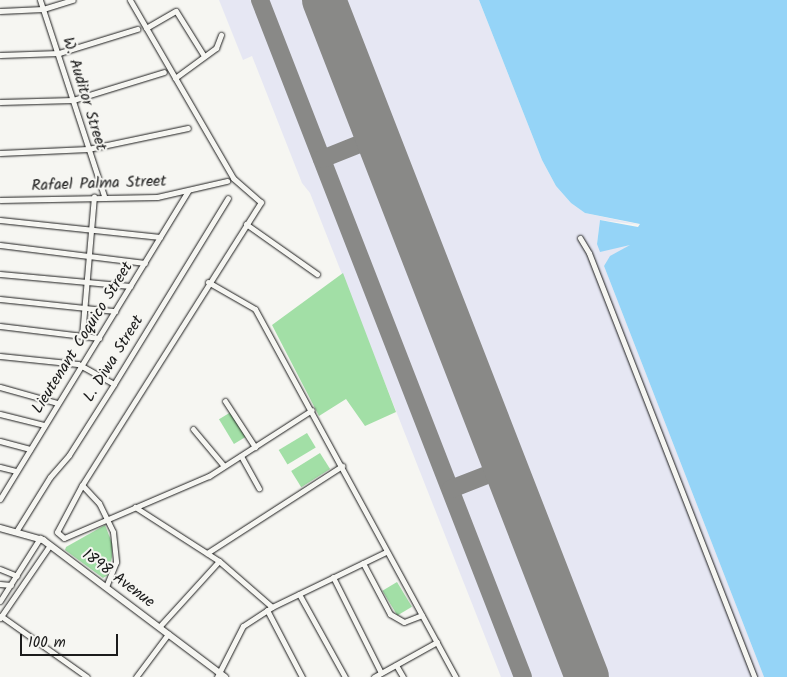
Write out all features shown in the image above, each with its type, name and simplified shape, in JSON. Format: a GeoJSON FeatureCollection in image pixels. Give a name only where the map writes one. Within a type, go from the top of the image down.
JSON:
{"type":"FeatureCollection","features":[{"type":"Feature","properties":{"kind":"street","name":"W. Auditor Street"},"geometry":{"type":"LineString","coordinates":[[40,0],[59,53],[104,196]]}},
{"type":"Feature","properties":{"kind":"street"},"geometry":{"type":"LineString","coordinates":[[0,11],[43,9],[73,0]]}},
{"type":"Feature","properties":{"kind":"street"},"geometry":{"type":"LineString","coordinates":[[130,0],[234,178],[260,202],[82,485],[57,532],[64,538],[108,517],[209,476],[312,410]]}},
{"type":"Feature","properties":{"kind":"street"},"geometry":{"type":"LineString","coordinates":[[146,28],[176,11],[204,56]]}},
{"type":"Feature","properties":{"kind":"street"},"geometry":{"type":"LineString","coordinates":[[0,55],[59,53],[138,29]]}},
{"type":"Feature","properties":{"kind":"street"},"geometry":{"type":"LineString","coordinates":[[175,78],[219,45],[220,35]]}},
{"type":"Feature","properties":{"kind":"street"},"geometry":{"type":"LineString","coordinates":[[0,102],[73,100],[164,72]]}},
{"type":"Feature","properties":{"kind":"street"},"geometry":{"type":"LineString","coordinates":[[0,153],[88,149],[188,128]]}},
{"type":"Feature","properties":{"kind":"street","name":"Rafael Palma Street"},"geometry":{"type":"LineString","coordinates":[[0,200],[104,196],[148,197],[188,192],[227,181]]}},
{"type":"Feature","properties":{"kind":"street","name":"Lieutenant Coquico Street"},"geometry":{"type":"LineString","coordinates":[[1,496],[57,403],[100,338],[188,192]]}},
{"type":"Feature","properties":{"kind":"street"},"geometry":{"type":"LineString","coordinates":[[82,336],[94,197]]}},
{"type":"Feature","properties":{"kind":"street","name":"L. Diwa Street"},"geometry":{"type":"LineString","coordinates":[[17,530],[47,481],[69,455],[228,198]]}},
{"type":"Feature","properties":{"kind":"street"},"geometry":{"type":"LineString","coordinates":[[0,220],[160,237]]}},
{"type":"Feature","properties":{"kind":"street"},"geometry":{"type":"LineString","coordinates":[[246,224],[317,274]]}},
{"type":"Feature","properties":{"kind":"street"},"geometry":{"type":"LineString","coordinates":[[580,238],[589,253],[754,677]]}},
{"type":"Feature","properties":{"kind":"street"},"geometry":{"type":"LineString","coordinates":[[0,245],[145,263]]}},
{"type":"Feature","properties":{"kind":"street"},"geometry":{"type":"LineString","coordinates":[[0,274],[130,286]]}},
{"type":"Feature","properties":{"kind":"street"},"geometry":{"type":"LineString","coordinates":[[208,282],[255,309],[312,410],[386,552],[456,677]]}},
{"type":"Feature","properties":{"kind":"street"},"geometry":{"type":"LineString","coordinates":[[0,299],[116,311]]}},
{"type":"Feature","properties":{"kind":"street"},"geometry":{"type":"LineString","coordinates":[[0,326],[100,338]]}},
{"type":"Feature","properties":{"kind":"street"},"geometry":{"type":"LineString","coordinates":[[0,356],[82,366],[114,384]]}},
{"type":"Feature","properties":{"kind":"street"},"geometry":{"type":"LineString","coordinates":[[0,387],[57,403]]}},
{"type":"Feature","properties":{"kind":"street"},"geometry":{"type":"LineString","coordinates":[[225,400],[255,447]]}},
{"type":"Feature","properties":{"kind":"street"},"geometry":{"type":"LineString","coordinates":[[0,414],[44,425]]}},
{"type":"Feature","properties":{"kind":"street"},"geometry":{"type":"LineString","coordinates":[[193,429],[224,466]]}},
{"type":"Feature","properties":{"kind":"street"},"geometry":{"type":"LineString","coordinates":[[0,441],[30,449]]}},
{"type":"Feature","properties":{"kind":"street"},"geometry":{"type":"LineString","coordinates":[[241,456],[259,488]]}},
{"type":"Feature","properties":{"kind":"street"},"geometry":{"type":"LineString","coordinates":[[207,553],[342,466]]}},
{"type":"Feature","properties":{"kind":"street"},"geometry":{"type":"LineString","coordinates":[[0,467],[16,471]]}},
{"type":"Feature","properties":{"kind":"street"},"geometry":{"type":"LineString","coordinates":[[82,485],[94,495],[108,517],[116,548],[116,562],[106,588]]}},
{"type":"Feature","properties":{"kind":"street"},"geometry":{"type":"LineString","coordinates":[[135,507],[220,561],[272,607]]}},
{"type":"Feature","properties":{"kind":"street"},"geometry":{"type":"LineString","coordinates":[[0,528],[17,530],[42,539],[0,601]]}},
{"type":"Feature","properties":{"kind":"street","name":"1898 Avenue"},"geometry":{"type":"LineString","coordinates":[[42,539],[221,676]]}},
{"type":"Feature","properties":{"kind":"street"},"geometry":{"type":"LineString","coordinates":[[50,545],[0,617],[87,677]]}},
{"type":"Feature","properties":{"kind":"street"},"geometry":{"type":"LineString","coordinates":[[221,676],[244,626],[272,607],[386,552]]}},
{"type":"Feature","properties":{"kind":"street"},"geometry":{"type":"LineString","coordinates":[[159,627],[220,561]]}},
{"type":"Feature","properties":{"kind":"street"},"geometry":{"type":"LineString","coordinates":[[363,563],[390,614],[404,622],[422,616]]}},
{"type":"Feature","properties":{"kind":"street"},"geometry":{"type":"LineString","coordinates":[[0,569],[17,576]]}},
{"type":"Feature","properties":{"kind":"street"},"geometry":{"type":"LineString","coordinates":[[333,577],[381,673]]}},
{"type":"Feature","properties":{"kind":"street"},"geometry":{"type":"LineString","coordinates":[[0,584],[11,585]]}},
{"type":"Feature","properties":{"kind":"street"},"geometry":{"type":"LineString","coordinates":[[299,594],[345,677]]}},
{"type":"Feature","properties":{"kind":"street"},"geometry":{"type":"LineString","coordinates":[[267,610],[302,677]]}},
{"type":"Feature","properties":{"kind":"street"},"geometry":{"type":"LineString","coordinates":[[136,677],[168,634]]}},
{"type":"Feature","properties":{"kind":"street"},"geometry":{"type":"LineString","coordinates":[[374,677],[437,642]]}},
{"type":"Feature","properties":{"kind":"street"},"geometry":{"type":"LineString","coordinates":[[396,665],[403,677]]}},
{"type":"Feature","properties":{"kind":"shaded area"},"geometry":{"type":"Polygon","coordinates":[[[219,0],[479,0],[542,160],[556,186],[571,203],[585,213],[641,225],[600,220],[597,244],[630,245],[604,266],[764,677],[501,677],[310,193],[302,183],[252,56],[243,60],[219,0]]]}},
{"type":"Feature","properties":{"kind":"green space"},"geometry":{"type":"Polygon","coordinates":[[[343,273],[396,412],[365,426],[346,399],[319,416],[272,325],[343,273]]]}},
{"type":"Feature","properties":{"kind":"green space"},"geometry":{"type":"Polygon","coordinates":[[[231,412],[246,437],[234,444],[219,419],[231,412]]]}},
{"type":"Feature","properties":{"kind":"green space"},"geometry":{"type":"Polygon","coordinates":[[[307,433],[316,448],[287,465],[279,450],[307,433]]]}},
{"type":"Feature","properties":{"kind":"green space"},"geometry":{"type":"Polygon","coordinates":[[[320,453],[330,469],[301,487],[291,471],[320,453]]]}},
{"type":"Feature","properties":{"kind":"green space"},"geometry":{"type":"Polygon","coordinates":[[[105,525],[112,543],[112,557],[108,575],[103,578],[65,550],[66,547],[105,525]]]}},
{"type":"Feature","properties":{"kind":"green space"},"geometry":{"type":"Polygon","coordinates":[[[397,582],[412,607],[397,616],[382,591],[397,582]]]}},
{"type":"Feature","properties":{"kind":"water"},"geometry":{"type":"Polygon","coordinates":[[[479,0],[787,0],[787,677],[764,677],[604,266],[610,256],[630,245],[600,252],[597,244],[600,220],[638,227],[640,224],[585,213],[571,203],[556,186],[542,160],[479,0]]]}},
{"type":"Feature","properties":{"kind":"taxiway"},"geometry":{"type":"LineString","coordinates":[[260,0],[523,677]]}},
{"type":"Feature","properties":{"kind":"taxiway"},"geometry":{"type":"LineString","coordinates":[[322,159],[377,137]]}},
{"type":"Feature","properties":{"kind":"taxiway"},"geometry":{"type":"LineString","coordinates":[[451,489],[505,468]]}},
{"type":"Feature","properties":{"kind":"runway"},"geometry":{"type":"LineString","coordinates":[[324,0],[587,677]]}}]}
